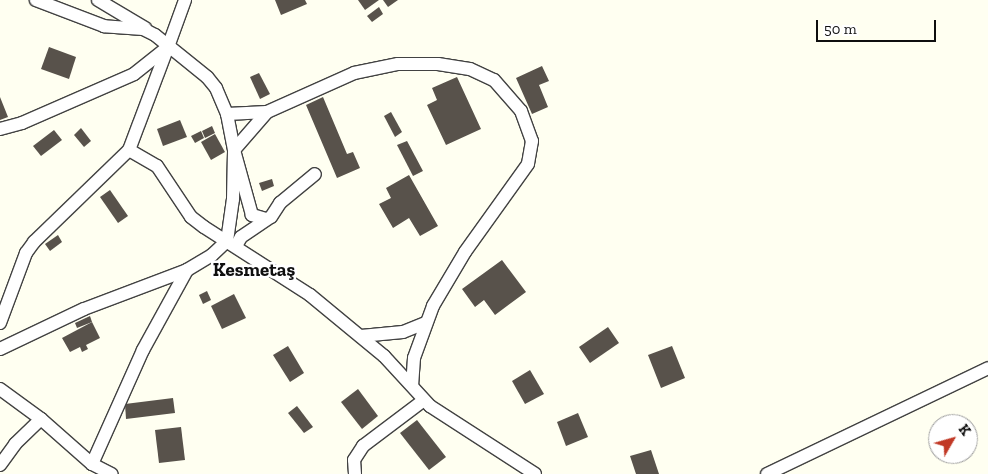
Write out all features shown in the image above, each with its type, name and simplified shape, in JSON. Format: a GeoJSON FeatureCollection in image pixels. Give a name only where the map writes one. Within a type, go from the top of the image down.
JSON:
{"type":"FeatureCollection","features":[{"type":"Feature","properties":{"kind":"street"},"geometry":{"type":"LineString","coordinates":[[36,0],[104,26],[143,29],[156,35]]}},
{"type":"Feature","properties":{"kind":"street"},"geometry":{"type":"LineString","coordinates":[[98,0],[156,35],[216,88],[227,114],[234,150],[252,215],[266,220]]}},
{"type":"Feature","properties":{"kind":"street"},"geometry":{"type":"LineString","coordinates":[[0,323],[26,253],[34,242],[129,150],[185,0]]}},
{"type":"Feature","properties":{"kind":"street"},"geometry":{"type":"LineString","coordinates":[[0,129],[22,123],[134,74],[169,45]]}},
{"type":"Feature","properties":{"kind":"street"},"geometry":{"type":"LineString","coordinates":[[227,114],[267,112],[354,73],[398,64],[438,64],[470,68],[494,80],[509,94],[529,126],[532,140],[528,164],[451,274],[425,323],[414,358],[412,385]]}},
{"type":"Feature","properties":{"kind":"street"},"geometry":{"type":"LineString","coordinates":[[231,243],[234,150],[267,112]]}},
{"type":"Feature","properties":{"kind":"street"},"geometry":{"type":"LineString","coordinates":[[129,150],[158,166],[192,217],[310,295],[361,336],[412,385],[424,400],[535,474]]}},
{"type":"Feature","properties":{"kind":"street"},"geometry":{"type":"LineString","coordinates":[[0,349],[84,309],[187,270],[212,256],[248,230],[266,220],[315,174]]}},
{"type":"Feature","properties":{"kind":"street"},"geometry":{"type":"LineString","coordinates":[[92,464],[142,350],[187,270]]}},
{"type":"Feature","properties":{"kind":"street"},"geometry":{"type":"LineString","coordinates":[[361,336],[403,332],[425,323]]}},
{"type":"Feature","properties":{"kind":"street"},"geometry":{"type":"LineString","coordinates":[[767,474],[988,368]]}},
{"type":"Feature","properties":{"kind":"street"},"geometry":{"type":"LineString","coordinates":[[0,389],[41,419],[92,464],[112,474]]}},
{"type":"Feature","properties":{"kind":"street"},"geometry":{"type":"LineString","coordinates":[[355,474],[354,460],[363,446],[424,400]]}},
{"type":"Feature","properties":{"kind":"street"},"geometry":{"type":"LineString","coordinates":[[0,465],[15,444],[41,419]]}},
{"type":"Feature","properties":{"kind":"building"},"geometry":{"type":"Polygon","coordinates":[[[275,0],[305,0],[307,4],[281,15],[275,0]]]}},
{"type":"Feature","properties":{"kind":"building"},"geometry":{"type":"Polygon","coordinates":[[[358,0],[379,0],[365,10],[358,0]]]}},
{"type":"Feature","properties":{"kind":"building"},"geometry":{"type":"Polygon","coordinates":[[[383,0],[398,0],[388,7],[383,0]]]}},
{"type":"Feature","properties":{"kind":"building"},"geometry":{"type":"Polygon","coordinates":[[[379,7],[383,14],[372,22],[367,16],[379,7]]]}},
{"type":"Feature","properties":{"kind":"building"},"geometry":{"type":"Polygon","coordinates":[[[49,47],[76,57],[69,79],[41,69],[49,47]]]}},
{"type":"Feature","properties":{"kind":"building"},"geometry":{"type":"Polygon","coordinates":[[[542,66],[549,81],[539,85],[548,107],[532,114],[516,78],[542,66]]]}},
{"type":"Feature","properties":{"kind":"building"},"geometry":{"type":"Polygon","coordinates":[[[259,73],[270,94],[260,99],[250,77],[259,73]]]}},
{"type":"Feature","properties":{"kind":"building"},"geometry":{"type":"Polygon","coordinates":[[[457,77],[481,129],[446,145],[427,105],[437,100],[432,88],[457,77]]]}},
{"type":"Feature","properties":{"kind":"building"},"geometry":{"type":"Polygon","coordinates":[[[0,97],[8,117],[0,120],[0,97]]]}},
{"type":"Feature","properties":{"kind":"building"},"geometry":{"type":"Polygon","coordinates":[[[323,97],[347,154],[353,152],[360,168],[337,178],[306,105],[323,97]]]}},
{"type":"Feature","properties":{"kind":"building"},"geometry":{"type":"Polygon","coordinates":[[[391,112],[402,132],[395,137],[384,116],[391,112]]]}},
{"type":"Feature","properties":{"kind":"building"},"geometry":{"type":"Polygon","coordinates":[[[180,120],[187,137],[163,146],[157,129],[180,120]]]}},
{"type":"Feature","properties":{"kind":"building"},"geometry":{"type":"Polygon","coordinates":[[[212,126],[215,133],[205,138],[202,131],[212,126]]]}},
{"type":"Feature","properties":{"kind":"building"},"geometry":{"type":"Polygon","coordinates":[[[81,128],[91,141],[84,147],[74,135],[81,128]]]}},
{"type":"Feature","properties":{"kind":"building"},"geometry":{"type":"Polygon","coordinates":[[[54,130],[62,140],[41,156],[33,146],[54,130]]]}},
{"type":"Feature","properties":{"kind":"building"},"geometry":{"type":"Polygon","coordinates":[[[201,131],[204,138],[195,143],[191,136],[201,131]]]}},
{"type":"Feature","properties":{"kind":"building"},"geometry":{"type":"Polygon","coordinates":[[[215,134],[225,152],[211,160],[201,142],[215,134]]]}},
{"type":"Feature","properties":{"kind":"building"},"geometry":{"type":"Polygon","coordinates":[[[407,141],[423,171],[413,176],[397,145],[407,141]]]}},
{"type":"Feature","properties":{"kind":"building"},"geometry":{"type":"Polygon","coordinates":[[[409,175],[438,226],[420,236],[409,218],[393,228],[379,204],[391,198],[386,188],[409,175]]]}},
{"type":"Feature","properties":{"kind":"building"},"geometry":{"type":"Polygon","coordinates":[[[272,179],[274,186],[262,191],[259,183],[272,179]]]}},
{"type":"Feature","properties":{"kind":"building"},"geometry":{"type":"Polygon","coordinates":[[[110,190],[128,216],[118,223],[100,197],[110,190]]]}},
{"type":"Feature","properties":{"kind":"building"},"geometry":{"type":"Polygon","coordinates":[[[58,235],[62,242],[50,251],[45,244],[58,235]]]}},
{"type":"Feature","properties":{"kind":"building"},"geometry":{"type":"Polygon","coordinates":[[[502,260],[526,292],[495,315],[484,300],[475,307],[462,289],[502,260]]]}},
{"type":"Feature","properties":{"kind":"building"},"geometry":{"type":"Polygon","coordinates":[[[207,291],[211,300],[203,304],[199,295],[207,291]]]}},
{"type":"Feature","properties":{"kind":"building"},"geometry":{"type":"Polygon","coordinates":[[[234,294],[246,318],[222,329],[211,306],[234,294]]]}},
{"type":"Feature","properties":{"kind":"building"},"geometry":{"type":"Polygon","coordinates":[[[90,316],[92,322],[77,328],[75,323],[90,316]]]}},
{"type":"Feature","properties":{"kind":"building"},"geometry":{"type":"Polygon","coordinates":[[[92,322],[100,338],[86,345],[88,349],[82,352],[80,347],[70,352],[62,338],[92,322]]]}},
{"type":"Feature","properties":{"kind":"building"},"geometry":{"type":"Polygon","coordinates":[[[608,327],[619,343],[590,363],[579,347],[608,327]]]}},
{"type":"Feature","properties":{"kind":"building"},"geometry":{"type":"Polygon","coordinates":[[[288,346],[304,373],[290,382],[273,355],[288,346]]]}},
{"type":"Feature","properties":{"kind":"building"},"geometry":{"type":"Polygon","coordinates":[[[672,346],[685,378],[661,388],[648,355],[672,346]]]}},
{"type":"Feature","properties":{"kind":"building"},"geometry":{"type":"Polygon","coordinates":[[[530,370],[544,394],[525,404],[512,381],[530,370]]]}},
{"type":"Feature","properties":{"kind":"building"},"geometry":{"type":"Polygon","coordinates":[[[358,389],[378,416],[362,429],[341,402],[358,389]]]}},
{"type":"Feature","properties":{"kind":"building"},"geometry":{"type":"Polygon","coordinates":[[[173,398],[175,413],[126,419],[125,404],[173,398]]]}},
{"type":"Feature","properties":{"kind":"building"},"geometry":{"type":"Polygon","coordinates":[[[297,406],[313,427],[304,433],[288,413],[297,406]]]}},
{"type":"Feature","properties":{"kind":"building"},"geometry":{"type":"Polygon","coordinates":[[[578,413],[588,437],[566,446],[557,422],[578,413]]]}},
{"type":"Feature","properties":{"kind":"building"},"geometry":{"type":"Polygon","coordinates":[[[417,420],[446,457],[429,470],[400,433],[417,420]]]}},
{"type":"Feature","properties":{"kind":"building"},"geometry":{"type":"Polygon","coordinates":[[[181,427],[185,460],[159,463],[155,430],[181,427]]]}},
{"type":"Feature","properties":{"kind":"building"},"geometry":{"type":"Polygon","coordinates":[[[651,450],[659,474],[636,474],[630,456],[651,450]]]}},
{"type":"Feature","properties":{"kind":"district","name":"Kesmetaş"},"geometry":{"type":"Point","coordinates":[254,270]}}]}
